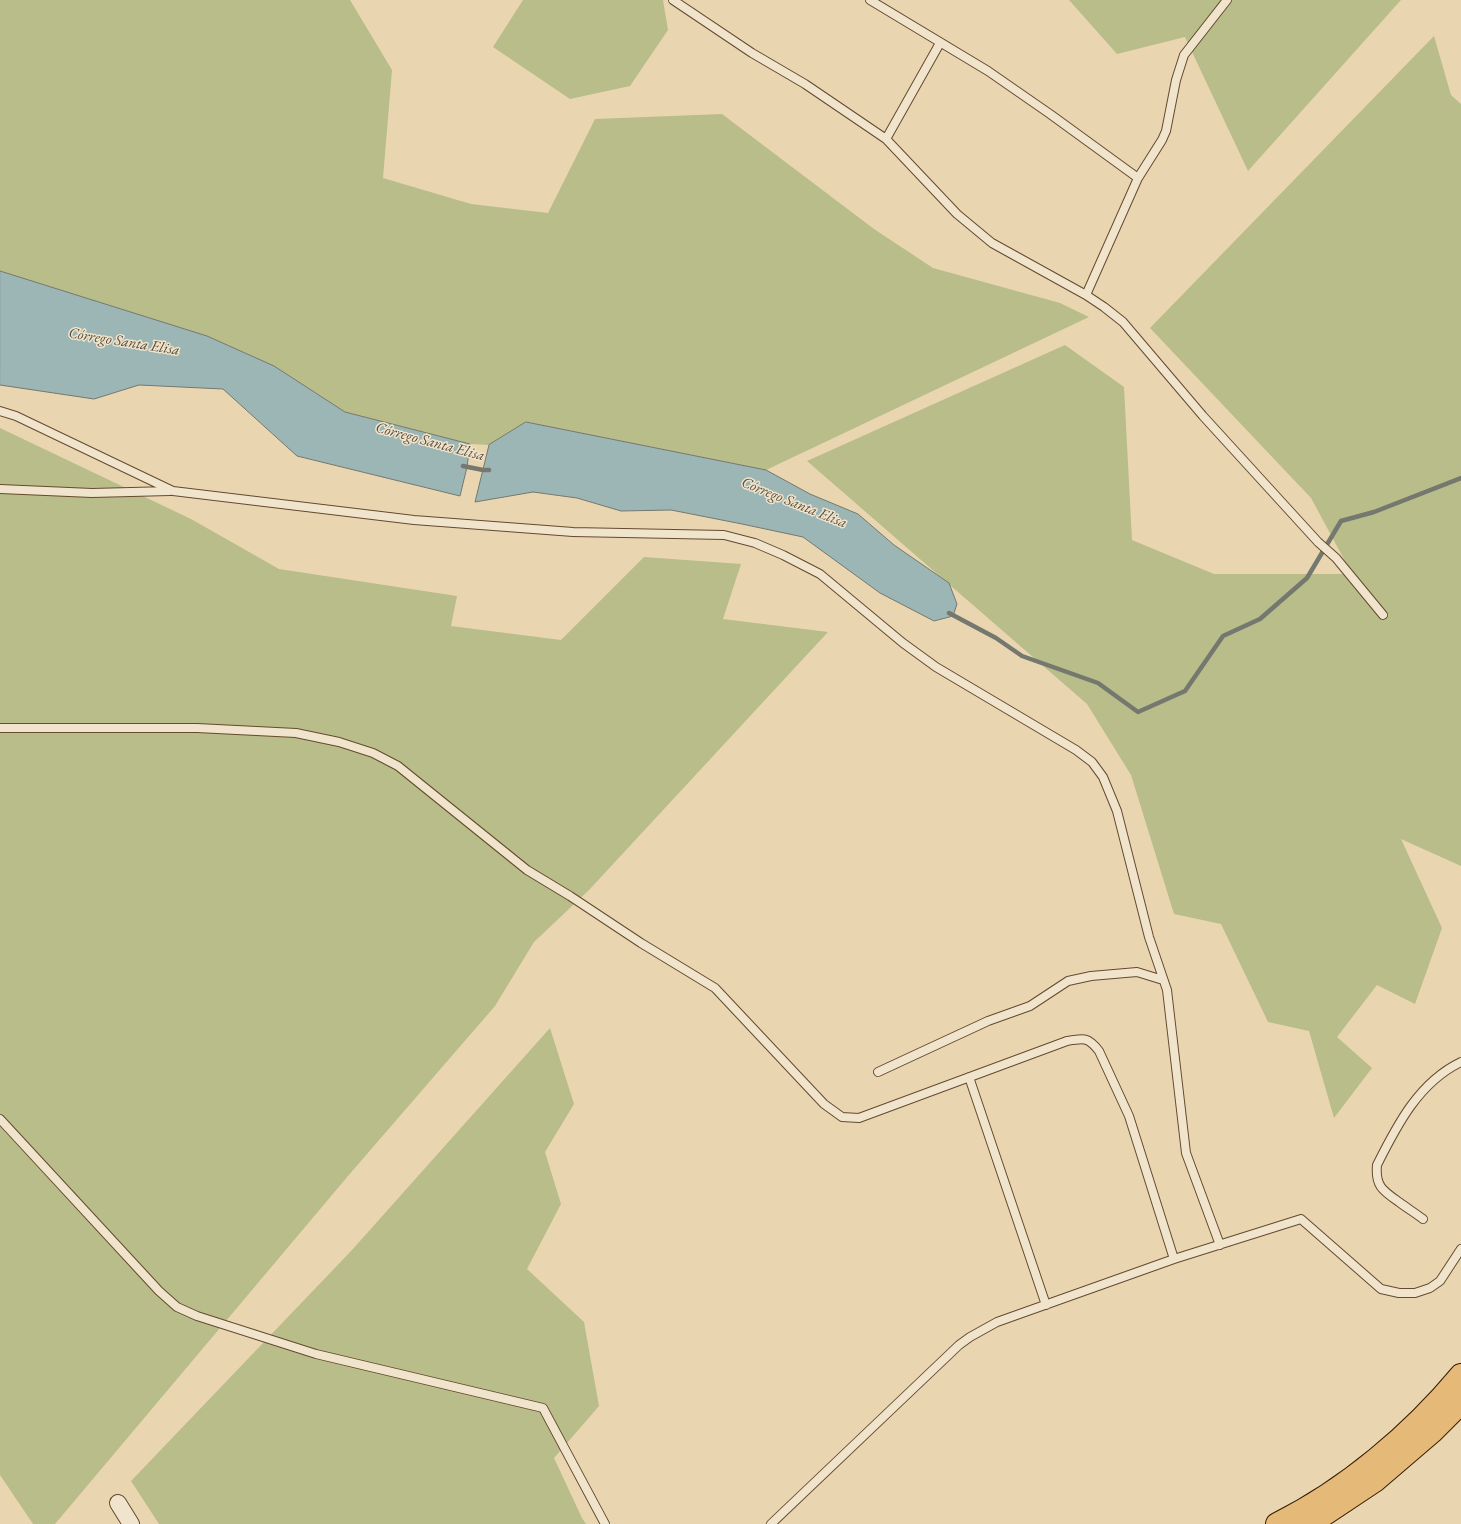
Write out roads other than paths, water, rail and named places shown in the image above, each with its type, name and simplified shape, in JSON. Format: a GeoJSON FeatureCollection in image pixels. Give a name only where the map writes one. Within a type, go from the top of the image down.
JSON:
{"type":"FeatureCollection","features":[{"type":"Feature","properties":{"kind":"highway"},"geometry":{"type":"LineString","coordinates":[[1277,1524],[1339,1488],[1392,1446],[1449,1390],[1461,1375]]}},
{"type":"Feature","properties":{"kind":"highway"},"geometry":{"type":"LineString","coordinates":[[1310,1524],[1376,1480],[1432,1432],[1461,1403]]}},
{"type":"Feature","properties":{"kind":"street"},"geometry":{"type":"LineString","coordinates":[[118,1503],[131,1524]]}},
{"type":"Feature","properties":{"kind":"lane"},"geometry":{"type":"LineString","coordinates":[[673,0],[752,53],[805,84],[886,138],[957,214],[992,243],[1086,295],[1123,322],[1203,416],[1318,542],[1336,558],[1383,615]]}},
{"type":"Feature","properties":{"kind":"lane"},"geometry":{"type":"LineString","coordinates":[[870,0],[1000,80],[1050,114],[1138,178]]}},
{"type":"Feature","properties":{"kind":"lane"},"geometry":{"type":"LineString","coordinates":[[1086,295],[1138,178],[1166,131],[1176,80],[1184,55],[1227,0]]}},
{"type":"Feature","properties":{"kind":"lane"},"geometry":{"type":"LineString","coordinates":[[886,138],[940,43]]}},
{"type":"Feature","properties":{"kind":"lane"},"geometry":{"type":"LineString","coordinates":[[0,411],[16,416],[173,491]]}},
{"type":"Feature","properties":{"kind":"lane"},"geometry":{"type":"LineString","coordinates":[[0,489],[92,492],[173,491],[414,520],[573,532],[724,535],[755,543],[784,554],[820,574],[903,643],[936,667],[1076,750],[1092,762],[1103,777],[1117,811],[1149,937],[1166,990],[1186,1153],[1220,1245]]}},
{"type":"Feature","properties":{"kind":"lane"},"geometry":{"type":"LineString","coordinates":[[0,728],[197,728],[296,733],[339,742],[374,753],[398,766],[527,870],[570,896],[641,943],[715,988],[824,1104],[842,1116],[859,1118],[1067,1041],[1078,1038],[1085,1039],[1091,1042],[1099,1051],[1128,1116],[1174,1259]]}},
{"type":"Feature","properties":{"kind":"lane"},"geometry":{"type":"LineString","coordinates":[[878,1072],[988,1022],[1030,1006],[1068,981],[1091,976],[1137,972],[1163,980]]}},
{"type":"Feature","properties":{"kind":"lane"},"geometry":{"type":"LineString","coordinates":[[1423,1219],[1383,1191],[1376,1174],[1377,1165],[1411,1105],[1429,1083],[1461,1062]]}},
{"type":"Feature","properties":{"kind":"lane"},"geometry":{"type":"LineString","coordinates":[[968,1077],[1046,1305]]}},
{"type":"Feature","properties":{"kind":"lane"},"geometry":{"type":"LineString","coordinates":[[0,1119],[159,1291],[177,1307],[197,1316],[316,1354],[543,1408],[605,1524]]}},
{"type":"Feature","properties":{"kind":"lane"},"geometry":{"type":"LineString","coordinates":[[771,1524],[959,1345],[997,1322],[1174,1259],[1301,1219],[1382,1289],[1399,1293],[1415,1293],[1430,1288],[1440,1281],[1461,1249]]}},
{"type":"Feature","properties":{"kind":"water"},"geometry":{"type":"Polygon","coordinates":[[[0,271],[207,336],[274,366],[345,412],[470,444],[467,467],[460,496],[297,456],[223,389],[139,385],[94,399],[0,385],[0,271]]]}},
{"type":"Feature","properties":{"kind":"water"},"geometry":{"type":"Polygon","coordinates":[[[526,422],[766,470],[810,494],[858,514],[894,545],[949,583],[957,604],[953,616],[934,621],[880,593],[803,537],[671,510],[621,511],[577,498],[533,492],[475,502],[489,445],[526,422]]]}},
{"type":"Feature","properties":{"kind":"waterway","name":"Córrego Santa Elisa"},"geometry":{"type":"LineString","coordinates":[[463,466],[489,470]]}},
{"type":"Feature","properties":{"kind":"waterway","name":"Córrego Santa Elisa"},"geometry":{"type":"LineString","coordinates":[[949,613],[996,638],[1022,656],[1098,683],[1138,712],[1185,691],[1223,636],[1260,619],[1307,578],[1341,521],[1374,512],[1461,478]]}}]}
